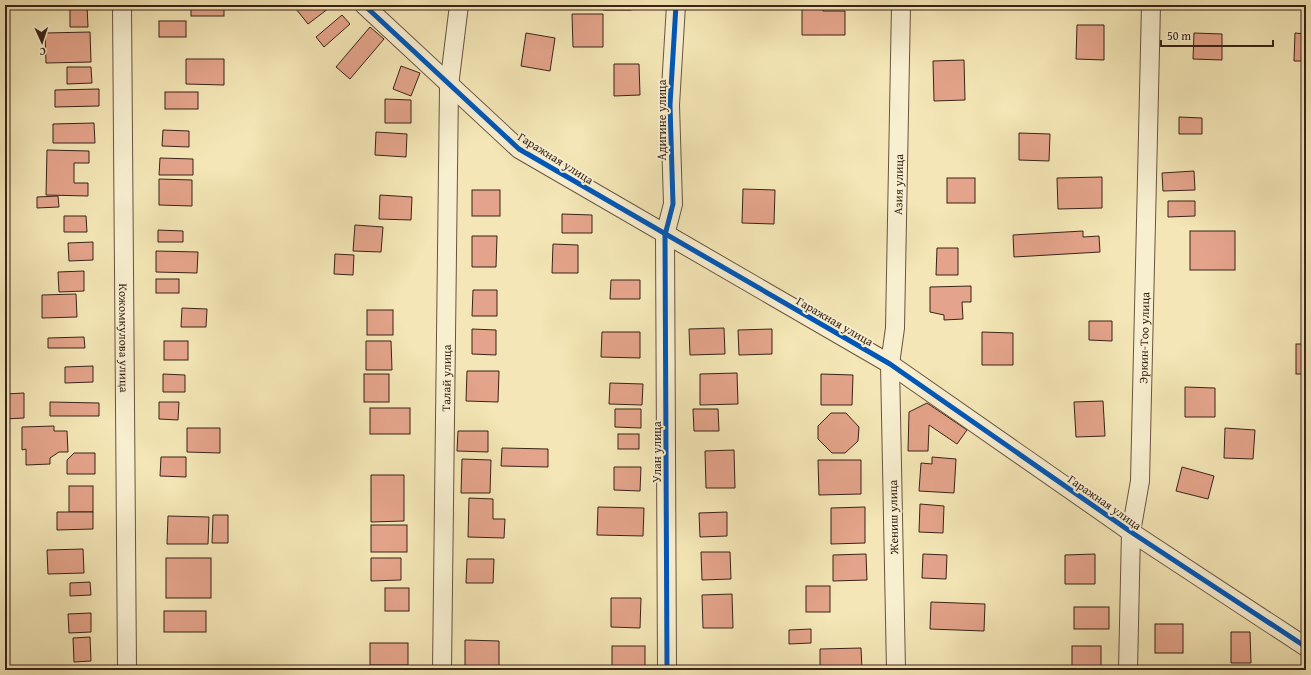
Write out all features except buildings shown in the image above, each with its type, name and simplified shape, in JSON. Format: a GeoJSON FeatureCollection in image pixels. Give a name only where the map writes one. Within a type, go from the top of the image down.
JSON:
{"type":"FeatureCollection","features":[{"type":"Feature","properties":{"kind":"street","name":"Кожомкулова улица"},"geometry":{"type":"LineString","coordinates":[[122,5],[127,670]]}},
{"type":"Feature","properties":{"kind":"street","name":"Гаражная улица"},"geometry":{"type":"LineString","coordinates":[[364,5],[449,86],[519,149],[665,235],[890,364],[1131,532],[1306,647]]}},
{"type":"Feature","properties":{"kind":"street","name":"Талай улица"},"geometry":{"type":"LineString","coordinates":[[442,670],[449,86],[459,5]]}},
{"type":"Feature","properties":{"kind":"street","name":"Адигине улица"},"geometry":{"type":"LineString","coordinates":[[665,235],[673,204],[670,105],[676,5]]}},
{"type":"Feature","properties":{"kind":"street","name":"Азия улица"},"geometry":{"type":"LineString","coordinates":[[890,364],[895,328],[901,5]]}},
{"type":"Feature","properties":{"kind":"street","name":"Эркин-Тоо улица"},"geometry":{"type":"LineString","coordinates":[[1128,670],[1131,532],[1140,481],[1151,5]]}},
{"type":"Feature","properties":{"kind":"street","name":"Улан улица"},"geometry":{"type":"LineString","coordinates":[[665,235],[667,670]]}},
{"type":"Feature","properties":{"kind":"street","name":"Жениш улица"},"geometry":{"type":"LineString","coordinates":[[890,364],[896,670]]}},
{"type":"Feature","properties":{"kind":"cycle path"},"geometry":{"type":"LineString","coordinates":[[364,5],[519,149],[890,364],[1131,532],[1306,647]]}},
{"type":"Feature","properties":{"kind":"cycle path"},"geometry":{"type":"LineString","coordinates":[[667,670],[665,235],[673,204],[670,105],[676,5]]}}]}
